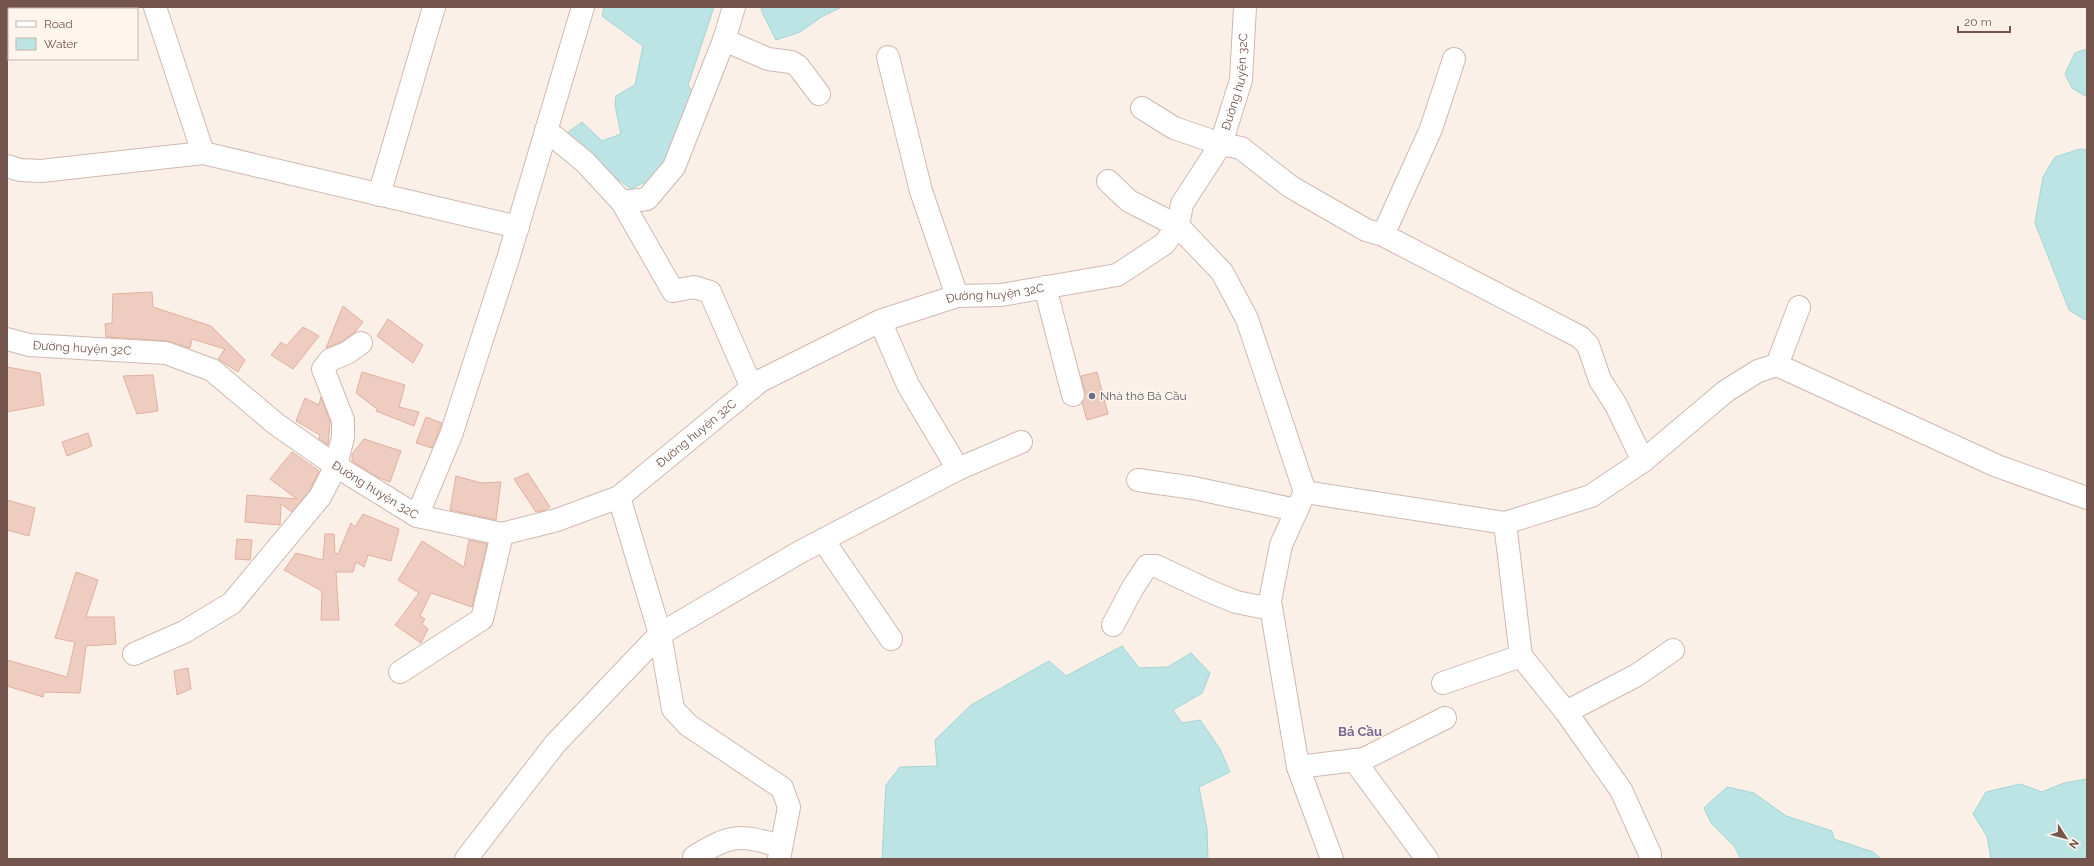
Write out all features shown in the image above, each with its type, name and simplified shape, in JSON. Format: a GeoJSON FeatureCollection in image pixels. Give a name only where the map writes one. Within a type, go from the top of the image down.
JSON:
{"type":"FeatureCollection","features":[{"type":"Feature","properties":{"kind":"street"},"geometry":{"type":"LineString","coordinates":[[155,7],[203,153]]}},
{"type":"Feature","properties":{"kind":"street"},"geometry":{"type":"LineString","coordinates":[[379,195],[434,7]]}},
{"type":"Feature","properties":{"kind":"street"},"geometry":{"type":"LineString","coordinates":[[417,516],[452,435],[518,227],[583,7]]}},
{"type":"Feature","properties":{"kind":"street"},"geometry":{"type":"LineString","coordinates":[[622,202],[647,199],[674,167],[724,40],[734,7]]}},
{"type":"Feature","properties":{"kind":"street","name":"Đường huyện 32C"},"geometry":{"type":"LineString","coordinates":[[7,339],[29,345],[166,353],[212,370],[276,424],[336,466],[417,516],[502,534],[557,520],[618,497],[760,381],[880,321],[957,296],[1001,295],[1117,275],[1164,244],[1178,226],[1182,204],[1221,144],[1241,80],[1246,7]]}},
{"type":"Feature","properties":{"kind":"street"},"geometry":{"type":"LineString","coordinates":[[724,40],[768,59],[792,62],[798,66],[819,94]]}},
{"type":"Feature","properties":{"kind":"street"},"geometry":{"type":"LineString","coordinates":[[888,57],[921,191],[957,296]]}},
{"type":"Feature","properties":{"kind":"street"},"geometry":{"type":"LineString","coordinates":[[1383,235],[1432,129],[1454,59]]}},
{"type":"Feature","properties":{"kind":"street"},"geometry":{"type":"LineString","coordinates":[[1142,108],[1174,128],[1221,144],[1241,148],[1291,187],[1366,230],[1383,235],[1580,337],[1588,345],[1600,380],[1616,404],[1642,461]]}},
{"type":"Feature","properties":{"kind":"street"},"geometry":{"type":"LineString","coordinates":[[546,130],[584,162],[622,202],[673,291],[694,286],[710,292],[752,388]]}},
{"type":"Feature","properties":{"kind":"street"},"geometry":{"type":"LineString","coordinates":[[7,166],[20,170],[41,171],[203,153],[518,227]]}},
{"type":"Feature","properties":{"kind":"street"},"geometry":{"type":"LineString","coordinates":[[1108,181],[1129,201],[1178,226],[1222,272],[1247,319],[1301,501],[1281,544],[1270,601],[1298,767],[1332,859]]}},
{"type":"Feature","properties":{"kind":"street"},"geometry":{"type":"LineString","coordinates":[[1045,287],[1073,395]]}},
{"type":"Feature","properties":{"kind":"street"},"geometry":{"type":"LineString","coordinates":[[1777,365],[1799,307]]}},
{"type":"Feature","properties":{"kind":"street"},"geometry":{"type":"LineString","coordinates":[[880,321],[908,385],[958,469]]}},
{"type":"Feature","properties":{"kind":"street"},"geometry":{"type":"LineString","coordinates":[[134,654],[184,632],[232,603],[320,497],[336,466],[343,437],[343,420],[323,369],[330,360],[347,353],[361,343]]}},
{"type":"Feature","properties":{"kind":"street"},"geometry":{"type":"LineString","coordinates":[[1138,480],[1301,501],[1505,523],[1591,496],[1642,461],[1726,391],[1758,371],[1777,365],[1997,466],[2087,498]]}},
{"type":"Feature","properties":{"kind":"street"},"geometry":{"type":"LineString","coordinates":[[466,859],[554,744],[660,634],[823,540],[958,469],[1021,442]]}},
{"type":"Feature","properties":{"kind":"street"},"geometry":{"type":"LineString","coordinates":[[618,497],[660,634],[673,709],[688,725],[782,788],[789,807],[780,852],[748,836],[720,841],[694,857]]}},
{"type":"Feature","properties":{"kind":"street"},"geometry":{"type":"LineString","coordinates":[[1505,523],[1521,656],[1566,712],[1621,790],[1646,857]]}},
{"type":"Feature","properties":{"kind":"street"},"geometry":{"type":"LineString","coordinates":[[400,672],[482,619],[502,534]]}},
{"type":"Feature","properties":{"kind":"street"},"geometry":{"type":"LineString","coordinates":[[823,540],[891,639]]}},
{"type":"Feature","properties":{"kind":"street"},"geometry":{"type":"LineString","coordinates":[[1113,625],[1132,589],[1147,566],[1156,566],[1236,602],[1271,609]]}},
{"type":"Feature","properties":{"kind":"street"},"geometry":{"type":"LineString","coordinates":[[1566,712],[1637,674],[1673,650]]}},
{"type":"Feature","properties":{"kind":"street"},"geometry":{"type":"LineString","coordinates":[[1443,683],[1521,656]]}},
{"type":"Feature","properties":{"kind":"street"},"geometry":{"type":"LineString","coordinates":[[1298,767],[1364,759],[1446,718]]}},
{"type":"Feature","properties":{"kind":"street"},"geometry":{"type":"LineString","coordinates":[[1354,760],[1427,859]]}},
{"type":"Feature","properties":{"kind":"water"},"geometry":{"type":"Polygon","coordinates":[[[604,7],[714,7],[688,85],[696,97],[685,135],[649,180],[631,189],[579,150],[567,133],[582,122],[602,141],[621,134],[615,105],[616,96],[635,85],[643,46],[602,16],[604,7]]]}},
{"type":"Feature","properties":{"kind":"water"},"geometry":{"type":"Polygon","coordinates":[[[762,7],[842,7],[823,16],[800,32],[776,40],[761,10],[762,7]]]}},
{"type":"Feature","properties":{"kind":"water"},"geometry":{"type":"Polygon","coordinates":[[[2087,49],[2087,97],[2072,88],[2065,74],[2075,53],[2087,49]]]}},
{"type":"Feature","properties":{"kind":"water"},"geometry":{"type":"Polygon","coordinates":[[[2080,149],[2087,150],[2087,321],[2069,310],[2035,223],[2043,177],[2055,157],[2080,149]]]}},
{"type":"Feature","properties":{"kind":"water"},"geometry":{"type":"Polygon","coordinates":[[[1122,646],[1139,668],[1168,667],[1191,653],[1210,673],[1202,693],[1173,710],[1182,723],[1200,720],[1220,749],[1230,772],[1199,787],[1207,829],[1208,859],[882,859],[886,785],[900,767],[937,766],[935,740],[971,705],[1049,661],[1066,676],[1122,646]]]}},
{"type":"Feature","properties":{"kind":"water"},"geometry":{"type":"Polygon","coordinates":[[[2087,779],[2087,859],[1991,859],[1987,836],[1973,814],[1986,792],[2020,784],[2042,792],[2064,783],[2087,779]]]}},
{"type":"Feature","properties":{"kind":"water"},"geometry":{"type":"Polygon","coordinates":[[[1727,787],[1754,793],[1786,816],[1832,831],[1834,839],[1873,852],[1881,859],[1741,859],[1734,846],[1711,823],[1704,808],[1727,787]]]}},
{"type":"Feature","properties":{"kind":"building"},"geometry":{"type":"Polygon","coordinates":[[[152,292],[153,307],[211,326],[245,360],[238,372],[218,359],[225,349],[192,339],[190,348],[167,341],[106,337],[105,324],[112,323],[113,294],[152,292]]]}},
{"type":"Feature","properties":{"kind":"building"},"geometry":{"type":"Polygon","coordinates":[[[343,306],[363,322],[355,332],[341,342],[326,348],[343,306]]]}},
{"type":"Feature","properties":{"kind":"building"},"geometry":{"type":"Polygon","coordinates":[[[388,319],[423,345],[413,363],[377,336],[388,319]]]}},
{"type":"Feature","properties":{"kind":"building"},"geometry":{"type":"Polygon","coordinates":[[[303,327],[319,336],[293,369],[271,355],[281,342],[286,346],[303,327]]]}},
{"type":"Feature","properties":{"kind":"building"},"geometry":{"type":"Polygon","coordinates":[[[7,367],[40,373],[44,405],[7,412],[7,367]]]}},
{"type":"Feature","properties":{"kind":"building"},"geometry":{"type":"Polygon","coordinates":[[[362,372],[405,385],[399,407],[419,412],[414,426],[376,411],[377,409],[356,393],[362,372]]]}},
{"type":"Feature","properties":{"kind":"building","name":"Nhà thờ Bá Cầu"},"geometry":{"type":"Polygon","coordinates":[[[1097,372],[1108,414],[1087,420],[1082,403],[1085,392],[1081,376],[1097,372]]]}},
{"type":"Feature","properties":{"kind":"building"},"geometry":{"type":"Polygon","coordinates":[[[153,375],[158,411],[137,414],[123,376],[153,375]]]}},
{"type":"Feature","properties":{"kind":"building"},"geometry":{"type":"Polygon","coordinates":[[[321,397],[330,422],[328,445],[319,439],[320,435],[296,421],[305,398],[319,405],[321,397]]]}},
{"type":"Feature","properties":{"kind":"building"},"geometry":{"type":"Polygon","coordinates":[[[426,417],[442,423],[432,448],[416,443],[426,417]]]}},
{"type":"Feature","properties":{"kind":"building"},"geometry":{"type":"Polygon","coordinates":[[[88,433],[92,446],[67,456],[62,442],[88,433]]]}},
{"type":"Feature","properties":{"kind":"building"},"geometry":{"type":"Polygon","coordinates":[[[364,439],[401,451],[390,482],[377,477],[352,461],[352,454],[364,439]]]}},
{"type":"Feature","properties":{"kind":"building"},"geometry":{"type":"Polygon","coordinates":[[[292,452],[319,471],[310,490],[292,512],[281,504],[280,525],[245,522],[247,495],[297,499],[270,479],[292,452]]]}},
{"type":"Feature","properties":{"kind":"building"},"geometry":{"type":"Polygon","coordinates":[[[528,473],[550,507],[545,510],[536,512],[514,479],[528,473]]]}},
{"type":"Feature","properties":{"kind":"building"},"geometry":{"type":"Polygon","coordinates":[[[456,476],[481,483],[501,482],[496,520],[450,510],[456,476]]]}},
{"type":"Feature","properties":{"kind":"building"},"geometry":{"type":"Polygon","coordinates":[[[7,500],[35,508],[29,536],[7,530],[7,500]]]}},
{"type":"Feature","properties":{"kind":"building"},"geometry":{"type":"Polygon","coordinates":[[[363,514],[399,529],[391,561],[368,555],[364,567],[356,562],[353,572],[336,572],[339,620],[321,620],[322,591],[284,570],[296,553],[323,560],[325,534],[334,534],[335,553],[338,554],[351,523],[355,527],[363,514]]]}},
{"type":"Feature","properties":{"kind":"building"},"geometry":{"type":"Polygon","coordinates":[[[237,539],[252,540],[250,560],[235,559],[237,539]]]}},
{"type":"Feature","properties":{"kind":"building"},"geometry":{"type":"Polygon","coordinates":[[[469,540],[487,544],[472,607],[431,593],[420,616],[425,619],[422,624],[428,629],[421,643],[395,625],[419,593],[398,580],[422,541],[464,567],[469,540]]]}},
{"type":"Feature","properties":{"kind":"building"},"geometry":{"type":"Polygon","coordinates":[[[76,572],[98,580],[86,617],[114,617],[116,644],[86,646],[80,693],[44,692],[43,697],[7,686],[7,660],[67,677],[75,642],[55,638],[76,572]]]}},
{"type":"Feature","properties":{"kind":"building"},"geometry":{"type":"Polygon","coordinates":[[[188,668],[191,689],[177,695],[174,671],[188,668]]]}},
{"type":"Feature","properties":{"kind":"place","name":"Nhà thờ Bá Cầu"},"geometry":{"type":"Point","coordinates":[1092,396]}},
{"type":"Feature","properties":{"kind":"district","name":"Bá Cầu"},"geometry":{"type":"Point","coordinates":[1360,731]}}]}
